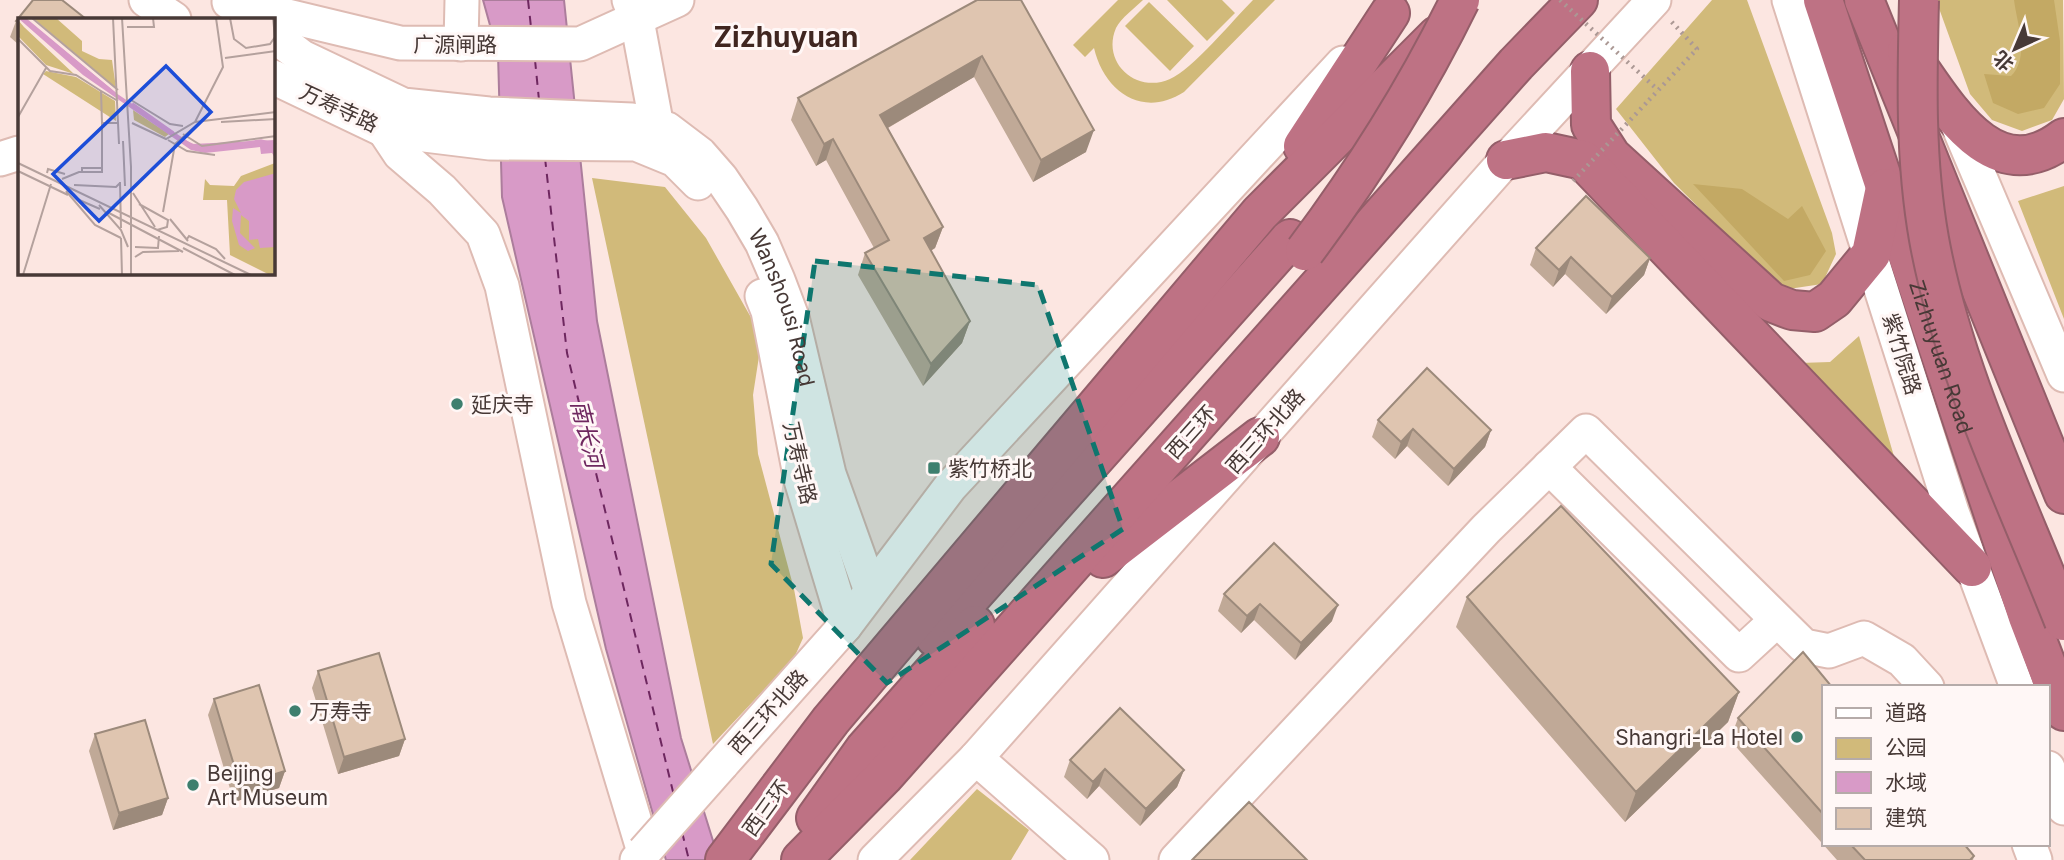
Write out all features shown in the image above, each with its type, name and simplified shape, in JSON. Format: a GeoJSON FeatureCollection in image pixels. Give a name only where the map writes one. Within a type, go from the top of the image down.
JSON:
{"type":"FeatureCollection","features":[{"type":"Feature","properties":{"kind":"highway"},"geometry":{"type":"LineString","coordinates":[[786,860],[865,749],[1298,245],[1379,113],[1438,0]]}},
{"type":"Feature","properties":{"kind":"highway"},"geometry":{"type":"LineString","coordinates":[[732,853],[848,734],[1355,184],[1400,114],[1460,0]]}},
{"type":"Feature","properties":{"kind":"highway","name":"西三环"},"geometry":{"type":"LineString","coordinates":[[732,853],[831,720],[1260,213],[1473,0]]}},
{"type":"Feature","properties":{"kind":"highway","name":"西三环"},"geometry":{"type":"LineString","coordinates":[[800,860],[884,776],[1516,64],[1577,0]]}},
{"type":"Feature","properties":{"kind":"highway"},"geometry":{"type":"LineString","coordinates":[[1864,0],[2064,494]]}},
{"type":"Feature","properties":{"kind":"highway"},"geometry":{"type":"LineString","coordinates":[[1871,0],[1954,116],[1981,144],[2003,153],[2029,153],[2054,146],[2064,138]]}},
{"type":"Feature","properties":{"kind":"highway"},"geometry":{"type":"LineString","coordinates":[[1919,0],[1916,127],[1932,252],[1949,325],[2064,621]]}},
{"type":"Feature","properties":{"kind":"highway"},"geometry":{"type":"LineString","coordinates":[[1940,0],[1939,107],[1947,237],[1968,319],[1995,400],[2064,568]]}},
{"type":"Feature","properties":{"kind":"highway","name":"Zizhuyuan Road"},"geometry":{"type":"LineString","coordinates":[[1808,6],[1885,187],[2028,617],[2064,711]]}},
{"type":"Feature","properties":{"kind":"highway"},"geometry":{"type":"LineString","coordinates":[[1260,213],[1396,7]]}},
{"type":"Feature","properties":{"kind":"highway"},"geometry":{"type":"LineString","coordinates":[[1590,71],[1591,125],[1611,156],[1771,302],[1792,310],[1815,312],[1834,299],[1871,254],[1885,187]]}},
{"type":"Feature","properties":{"kind":"highway"},"geometry":{"type":"LineString","coordinates":[[1506,160],[1546,152],[1583,160],[1972,567]]}},
{"type":"Feature","properties":{"kind":"highway"},"geometry":{"type":"LineString","coordinates":[[1029,615],[1260,437]]}},
{"type":"Feature","properties":{"kind":"street"},"geometry":{"type":"LineString","coordinates":[[146,0],[173,18]]}},
{"type":"Feature","properties":{"kind":"street"},"geometry":{"type":"LineString","coordinates":[[461,0],[462,44]]}},
{"type":"Feature","properties":{"kind":"street","name":"广源闸路"},"geometry":{"type":"LineString","coordinates":[[236,7],[400,43],[580,44],[633,10],[677,0]]}},
{"type":"Feature","properties":{"kind":"street"},"geometry":{"type":"LineString","coordinates":[[1898,0],[1954,116],[2046,326],[2064,375]]}},
{"type":"Feature","properties":{"kind":"street","name":"西三环北路"},"geometry":{"type":"LineString","coordinates":[[875,860],[976,758],[1506,160],[1653,1]]}},
{"type":"Feature","properties":{"kind":"street","name":"紫竹院路"},"geometry":{"type":"LineString","coordinates":[[1808,6],[1871,254],[1952,512],[2016,685]]}},
{"type":"Feature","properties":{"kind":"street","name":"西三环北路"},"geometry":{"type":"LineString","coordinates":[[640,856],[845,626],[950,487],[1396,7]]}},
{"type":"Feature","properties":{"kind":"street"},"geometry":{"type":"LineString","coordinates":[[633,10],[657,127]]}},
{"type":"Feature","properties":{"kind":"street"},"geometry":{"type":"LineString","coordinates":[[275,37],[302,57],[403,105],[490,129],[590,130]]}},
{"type":"Feature","properties":{"kind":"street","name":"万寿寺路"},"geometry":{"type":"LineString","coordinates":[[275,78],[384,130],[490,129]]}},
{"type":"Feature","properties":{"kind":"street","name":"Wanshousi Road"},"geometry":{"type":"LineString","coordinates":[[590,130],[632,120],[667,129],[700,154],[721,178],[762,243],[792,317],[829,474],[871,591]]}},
{"type":"Feature","properties":{"kind":"street"},"geometry":{"type":"LineString","coordinates":[[384,130],[400,154],[442,190],[483,234],[494,259],[569,603],[640,856]]}},
{"type":"Feature","properties":{"kind":"street","name":"万寿寺路"},"geometry":{"type":"LineString","coordinates":[[590,130],[636,144],[675,160],[705,190],[730,227],[768,311],[801,480],[845,626]]}},
{"type":"Feature","properties":{"kind":"street"},"geometry":{"type":"LineString","coordinates":[[0,159],[18,153]]}},
{"type":"Feature","properties":{"kind":"street"},"geometry":{"type":"LineString","coordinates":[[1175,860],[1486,529],[1586,430],[1804,646],[1829,651],[1864,638],[1900,673],[1923,685]]}},
{"type":"Feature","properties":{"kind":"street"},"geometry":{"type":"LineString","coordinates":[[1549,467],[1739,655],[1777,620]]}},
{"type":"Feature","properties":{"kind":"street"},"geometry":{"type":"LineString","coordinates":[[976,758],[1092,860]]}},
{"type":"Feature","properties":{"kind":"street"},"geometry":{"type":"LineString","coordinates":[[2050,773],[2064,808]]}},
{"type":"Feature","properties":{"kind":"path"},"geometry":{"type":"LineString","coordinates":[[1560,0],[1658,90]]}},
{"type":"Feature","properties":{"kind":"path"},"geometry":{"type":"LineString","coordinates":[[1573,181],[1698,49],[1653,1]]}},
{"type":"Feature","properties":{"kind":"highlighted area"},"geometry":{"type":"Polygon","coordinates":[[[815,261],[1038,285],[1123,529],[887,683],[771,564],[815,261]]]}},
{"type":"Feature","properties":{"kind":"green space"},"geometry":{"type":"Polygon","coordinates":[[[1118,0],[1143,0],[1116,28],[1113,53],[1125,72],[1134,79],[1158,83],[1190,66],[1253,0],[1275,0],[1184,92],[1154,103],[1127,96],[1106,77],[1094,48],[1085,57],[1073,45],[1118,0]]]}},
{"type":"Feature","properties":{"kind":"green space"},"geometry":{"type":"Polygon","coordinates":[[[1167,0],[1222,0],[1235,13],[1207,41],[1167,0]]]}},
{"type":"Feature","properties":{"kind":"green space"},"geometry":{"type":"Polygon","coordinates":[[[1712,0],[1747,0],[1832,233],[1836,254],[1822,284],[1782,290],[1674,183],[1616,109],[1712,0]]]}},
{"type":"Feature","properties":{"kind":"green space"},"geometry":{"type":"Polygon","coordinates":[[[1936,0],[2063,0],[2064,99],[2052,120],[2022,131],[1992,120],[1970,94],[1936,0]]]}},
{"type":"Feature","properties":{"kind":"green space"},"geometry":{"type":"Polygon","coordinates":[[[1149,2],[1194,46],[1170,71],[1125,26],[1149,2]]]}},
{"type":"Feature","properties":{"kind":"green space"},"geometry":{"type":"Polygon","coordinates":[[[592,178],[665,187],[706,238],[762,337],[753,395],[758,454],[794,589],[803,638],[794,658],[713,744],[592,178]]]}},
{"type":"Feature","properties":{"kind":"green space"},"geometry":{"type":"Polygon","coordinates":[[[2064,186],[2064,319],[2018,201],[2064,186]]]}},
{"type":"Feature","properties":{"kind":"green space"},"geometry":{"type":"Polygon","coordinates":[[[1859,336],[1900,477],[1800,363],[1830,362],[1859,336]]]}},
{"type":"Feature","properties":{"kind":"green space"},"geometry":{"type":"Polygon","coordinates":[[[977,789],[1029,830],[1011,860],[910,860],[977,789]]]}},
{"type":"Feature","properties":{"kind":"shaded area"},"geometry":{"type":"Polygon","coordinates":[[[2014,0],[2054,0],[2060,41],[2060,84],[2044,108],[2018,114],[1993,103],[1984,74],[2011,76],[2017,68],[2021,40],[2014,0]]]}},
{"type":"Feature","properties":{"kind":"shaded area"},"geometry":{"type":"Polygon","coordinates":[[[1693,184],[1742,189],[1788,219],[1802,206],[1826,251],[1810,275],[1784,281],[1693,184]]]}},
{"type":"Feature","properties":{"kind":"water","name":"南长河"},"geometry":{"type":"Polygon","coordinates":[[[483,0],[564,0],[597,321],[681,738],[719,860],[666,860],[606,649],[502,197],[498,54],[483,0]]]}},
{"type":"Feature","properties":{"kind":"building"},"geometry":{"type":"Polygon","coordinates":[[[33,0],[62,0],[85,18],[18,18],[33,0]]]}},
{"type":"Feature","properties":{"kind":"building"},"geometry":{"type":"Polygon","coordinates":[[[977,0],[1021,0],[1094,130],[1041,160],[982,56],[880,115],[943,227],[924,238],[970,321],[931,364],[865,253],[889,240],[833,139],[824,144],[798,98],[977,0]]]}},
{"type":"Feature","properties":{"kind":"building"},"geometry":{"type":"Polygon","coordinates":[[[1586,196],[1650,258],[1612,297],[1571,257],[1559,270],[1536,248],[1586,196]]]}},
{"type":"Feature","properties":{"kind":"building"},"geometry":{"type":"Polygon","coordinates":[[[1427,368],[1491,430],[1454,469],[1413,429],[1401,442],[1378,420],[1427,368]]]}},
{"type":"Feature","properties":{"kind":"building"},"geometry":{"type":"Polygon","coordinates":[[[1561,506],[1739,692],[1636,792],[1467,597],[1561,506]]]}},
{"type":"Feature","properties":{"kind":"building"},"geometry":{"type":"Polygon","coordinates":[[[1274,543],[1338,605],[1301,643],[1260,604],[1247,616],[1224,594],[1274,543]]]}},
{"type":"Feature","properties":{"kind":"building"},"geometry":{"type":"Polygon","coordinates":[[[1803,652],[1830,685],[1822,685],[1822,813],[1738,718],[1803,652]]]}},
{"type":"Feature","properties":{"kind":"building"},"geometry":{"type":"Polygon","coordinates":[[[379,653],[405,739],[344,757],[318,671],[379,653]]]}},
{"type":"Feature","properties":{"kind":"building"},"geometry":{"type":"Polygon","coordinates":[[[259,685],[285,771],[240,785],[214,699],[259,685]]]}},
{"type":"Feature","properties":{"kind":"building"},"geometry":{"type":"Polygon","coordinates":[[[1120,708],[1184,770],[1146,809],[1105,769],[1093,782],[1070,760],[1120,708]]]}},
{"type":"Feature","properties":{"kind":"building"},"geometry":{"type":"Polygon","coordinates":[[[145,720],[168,798],[119,813],[95,734],[145,720]]]}},
{"type":"Feature","properties":{"kind":"building"},"geometry":{"type":"Polygon","coordinates":[[[1249,802],[1307,860],[1192,860],[1249,802]]]}},
{"type":"Feature","properties":{"kind":"building"},"geometry":{"type":"Polygon","coordinates":[[[1852,846],[1966,846],[1974,856],[1970,860],[1865,860],[1852,846]]]}},
{"type":"Feature","properties":{"kind":"ferry route"},"geometry":{"type":"LineString","coordinates":[[528,0],[531,27]]}},
{"type":"Feature","properties":{"kind":"ferry route"},"geometry":{"type":"LineString","coordinates":[[535,60],[539,100]]}},
{"type":"Feature","properties":{"kind":"ferry route"},"geometry":{"type":"LineString","coordinates":[[545,158],[567,353],[674,796]]}},
{"type":"Feature","properties":{"kind":"ferry route"},"geometry":{"type":"LineString","coordinates":[[682,832],[689,860]]}},
{"type":"Feature","properties":{"kind":"place","name":"延庆寺"},"geometry":{"type":"Point","coordinates":[457,404]}},
{"type":"Feature","properties":{"kind":"place","name":"紫竹桥北"},"geometry":{"type":"Point","coordinates":[934,468]}},
{"type":"Feature","properties":{"kind":"place","name":"万寿寺"},"geometry":{"type":"Point","coordinates":[295,711]}},
{"type":"Feature","properties":{"kind":"place","name":"Shangri-La Hotel"},"geometry":{"type":"Point","coordinates":[1797,737]}},
{"type":"Feature","properties":{"kind":"place","name":"Beijing Art Museum"},"geometry":{"type":"Point","coordinates":[193,785]}},
{"type":"Feature","properties":{"kind":"district","name":"Zizhuyuan"},"geometry":{"type":"Point","coordinates":[786,37]}}]}
